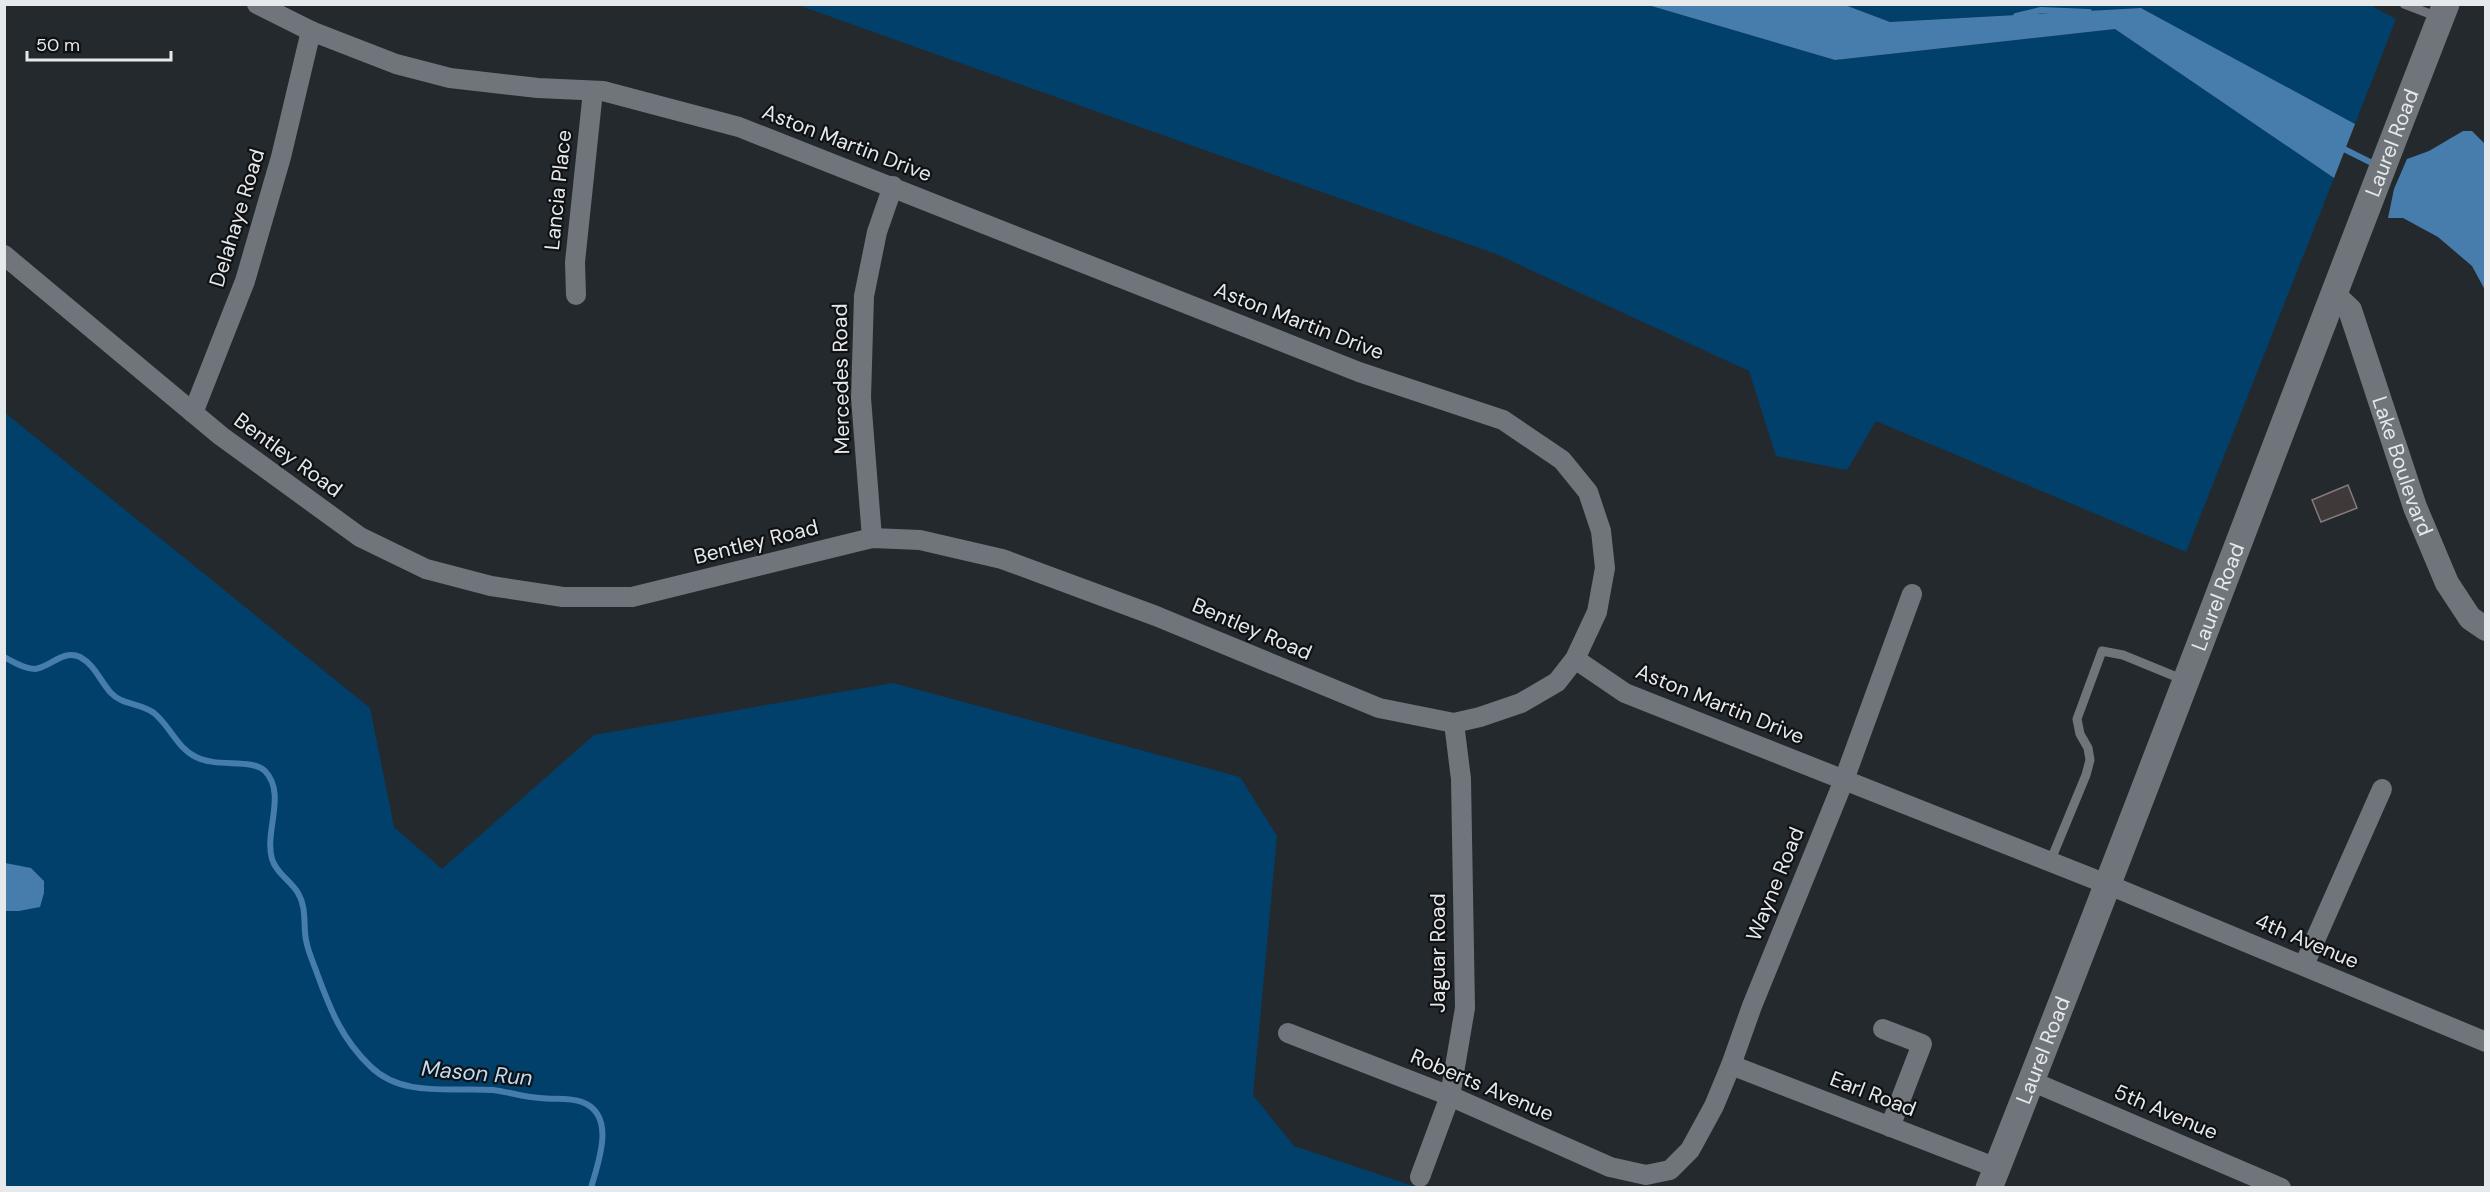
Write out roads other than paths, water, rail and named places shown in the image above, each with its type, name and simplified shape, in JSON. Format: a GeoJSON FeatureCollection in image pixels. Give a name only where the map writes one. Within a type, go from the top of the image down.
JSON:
{"type":"FeatureCollection","features":[{"type":"Feature","properties":{"kind":"main road","name":"Laurel Road"},"geometry":{"type":"LineString","coordinates":[[1993,1178],[2109,885],[2443,11]]}},
{"type":"Feature","properties":{"kind":"street","name":"Aston Martin Drive"},"geometry":{"type":"LineString","coordinates":[[257,4],[311,31],[396,64],[450,78],[538,88],[603,91],[739,127],[1359,372],[1503,420],[1562,460],[1587,492],[1601,531],[1605,568],[1597,612],[1575,659],[1625,693],[2109,885]]}},
{"type":"Feature","properties":{"kind":"street","name":"Delahaye Road"},"geometry":{"type":"LineString","coordinates":[[193,413],[245,281],[281,157],[311,31]]}},
{"type":"Feature","properties":{"kind":"street","name":"Lancia Place"},"geometry":{"type":"LineString","coordinates":[[576,295],[575,261],[593,91]]}},
{"type":"Feature","properties":{"kind":"street","name":"Mercedes Road"},"geometry":{"type":"LineString","coordinates":[[872,538],[861,399],[864,296],[877,232],[893,186]]}},
{"type":"Feature","properties":{"kind":"street","name":"Bentley Road"},"geometry":{"type":"LineString","coordinates":[[4,255],[221,436],[360,537],[426,569],[491,586],[563,597],[632,597],[872,538],[920,540],[1002,559],[1156,616],[1379,708],[1454,723],[1521,703],[1557,682],[1575,659]]}},
{"type":"Feature","properties":{"kind":"street","name":"Lake Boulevard"},"geometry":{"type":"LineString","coordinates":[[2333,294],[2350,310],[2415,507],[2447,583],[2470,618],[2486,629]]}},
{"type":"Feature","properties":{"kind":"street","name":"Wayne Road"},"geometry":{"type":"LineString","coordinates":[[1658,1173],[1670,1170],[1690,1150],[1714,1106],[1844,780],[1912,594]]}},
{"type":"Feature","properties":{"kind":"street","name":"Jaguar Road"},"geometry":{"type":"LineString","coordinates":[[1420,1177],[1450,1096],[1465,1008],[1461,779],[1454,723]]}},
{"type":"Feature","properties":{"kind":"street"},"geometry":{"type":"LineString","coordinates":[[2304,965],[2382,789]]}},
{"type":"Feature","properties":{"kind":"street","name":"4th Avenue"},"geometry":{"type":"LineString","coordinates":[[2109,885],[2486,1042]]}},
{"type":"Feature","properties":{"kind":"street"},"geometry":{"type":"LineString","coordinates":[[1883,1029],[1922,1044],[1890,1127]]}},
{"type":"Feature","properties":{"kind":"street","name":"Roberts Avenue"},"geometry":{"type":"LineString","coordinates":[[1288,1033],[1450,1096],[1610,1167],[1646,1175],[1658,1173]]}},
{"type":"Feature","properties":{"kind":"street","name":"Earl Road"},"geometry":{"type":"LineString","coordinates":[[1731,1065],[1890,1127],[1993,1178]]}},
{"type":"Feature","properties":{"kind":"street","name":"5th Avenue"},"geometry":{"type":"LineString","coordinates":[[2031,1082],[2281,1188]]}},
{"type":"Feature","properties":{"kind":"lane"},"geometry":{"type":"LineString","coordinates":[[2404,4],[2443,11]]}},
{"type":"Feature","properties":{"kind":"lane"},"geometry":{"type":"LineString","coordinates":[[2050,862],[2090,760],[2077,719],[2102,651],[2123,655],[2186,681]]}},
{"type":"Feature","properties":{"kind":"waterway"},"geometry":{"type":"LineString","coordinates":[[2016,16],[2041,10],[2089,12]]}},
{"type":"Feature","properties":{"kind":"waterway"},"geometry":{"type":"LineString","coordinates":[[2340,147],[2376,165]]}},
{"type":"Feature","properties":{"kind":"waterway","name":"Mason Run"},"geometry":{"type":"LineString","coordinates":[[4,657],[31,669],[41,668],[68,655],[80,657],[90,664],[115,697],[154,713],[189,753],[204,760],[252,765],[265,771],[271,780],[275,802],[270,848],[272,859],[277,869],[301,899],[306,940],[323,989],[345,1035],[360,1056],[383,1076],[412,1087],[444,1090],[493,1090],[545,1099],[572,1100],[593,1108],[599,1117],[602,1140],[591,1188]]}}]}
